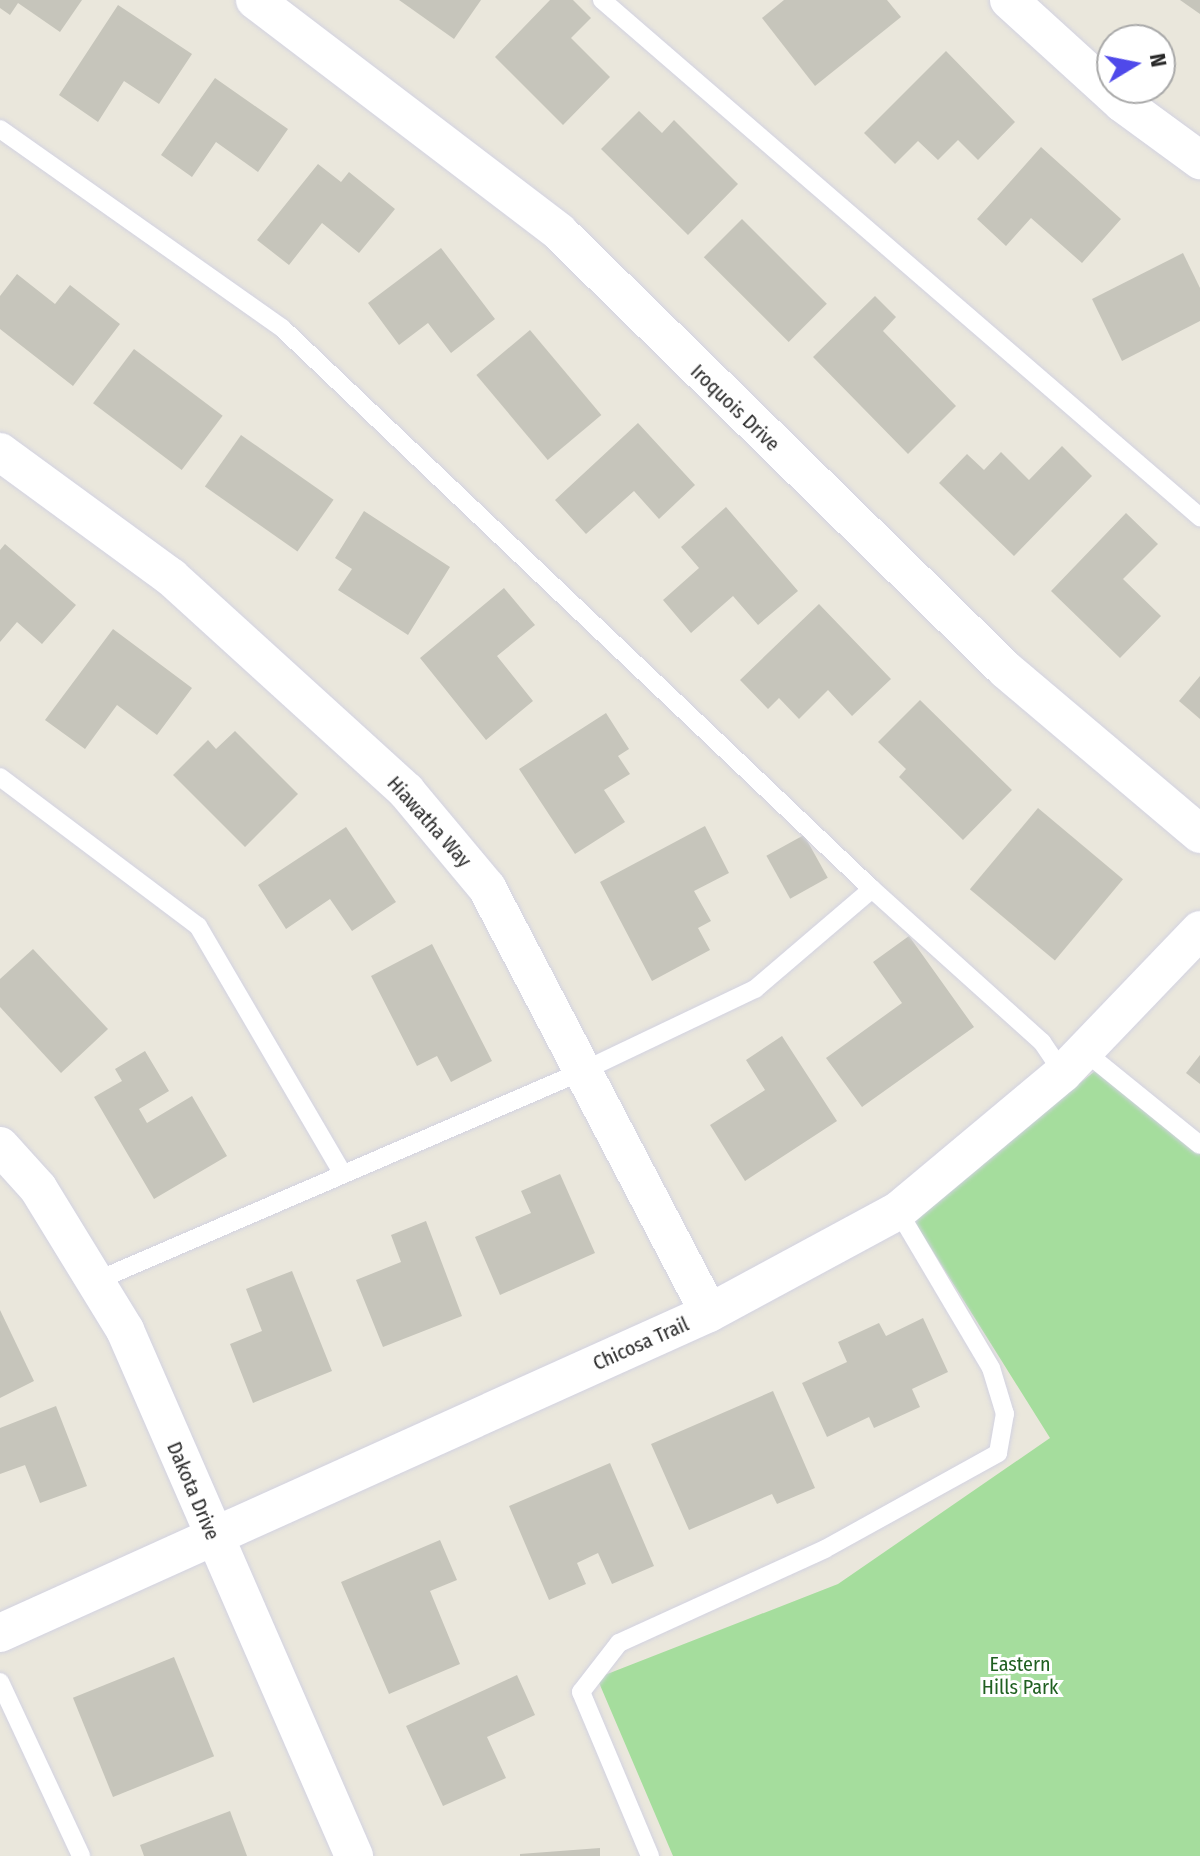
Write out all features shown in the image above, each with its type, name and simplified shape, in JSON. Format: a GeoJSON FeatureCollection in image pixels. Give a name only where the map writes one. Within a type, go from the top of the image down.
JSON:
{"type":"FeatureCollection","features":[{"type":"Feature","properties":{"kind":"street","name":"Iroquois Drive"},"geometry":{"type":"LineString","coordinates":[[255,0],[559,232],[1006,670],[1200,834]]}},
{"type":"Feature","properties":{"kind":"street"},"geometry":{"type":"LineString","coordinates":[[1009,0],[1122,103],[1200,160]]}},
{"type":"Feature","properties":{"kind":"street","name":"Hiawatha Way"},"geometry":{"type":"LineString","coordinates":[[0,452],[171,577],[406,791],[487,888],[709,1313]]}},
{"type":"Feature","properties":{"kind":"street","name":"Chicosa Trail"},"geometry":{"type":"LineString","coordinates":[[0,1633],[709,1313],[898,1211],[1074,1062],[1200,930]]}},
{"type":"Feature","properties":{"kind":"street","name":"Dakota Drive"},"geometry":{"type":"LineString","coordinates":[[0,1146],[38,1188],[125,1330],[354,1856]]}},
{"type":"Feature","properties":{"kind":"lane"},"geometry":{"type":"LineString","coordinates":[[602,0],[1200,517]]}},
{"type":"Feature","properties":{"kind":"lane"},"geometry":{"type":"LineString","coordinates":[[0,129],[282,328],[872,889],[1042,1042],[1200,1145]]}},
{"type":"Feature","properties":{"kind":"lane"},"geometry":{"type":"LineString","coordinates":[[0,777],[198,926],[342,1172]]}},
{"type":"Feature","properties":{"kind":"lane"},"geometry":{"type":"LineString","coordinates":[[96,1281],[342,1172],[583,1071],[755,989],[872,889]]}},
{"type":"Feature","properties":{"kind":"lane"},"geometry":{"type":"LineString","coordinates":[[650,1856],[581,1692],[619,1643],[825,1549],[998,1453],[1005,1414],[991,1368],[898,1211]]}},
{"type":"Feature","properties":{"kind":"lane"},"geometry":{"type":"LineString","coordinates":[[0,1682],[81,1856]]}},
{"type":"Feature","properties":{"kind":"green space","name":"Eastern Hills Park"},"geometry":{"type":"Polygon","coordinates":[[[1095,1071],[1200,1154],[1200,1856],[673,1856],[597,1678],[838,1584],[1050,1438],[912,1218],[1095,1071]]]}},
{"type":"Feature","properties":{"kind":"building"},"geometry":{"type":"Polygon","coordinates":[[[0,0],[82,0],[60,32],[18,3],[10,15],[0,8],[0,0]]]}},
{"type":"Feature","properties":{"kind":"building"},"geometry":{"type":"Polygon","coordinates":[[[399,0],[481,0],[454,39],[399,0]]]}},
{"type":"Feature","properties":{"kind":"building"},"geometry":{"type":"Polygon","coordinates":[[[550,0],[573,0],[591,18],[571,38],[610,77],[563,125],[495,57],[550,0]]]}},
{"type":"Feature","properties":{"kind":"building"},"geometry":{"type":"Polygon","coordinates":[[[784,0],[887,0],[901,17],[815,86],[762,18],[784,0]]]}},
{"type":"Feature","properties":{"kind":"building"},"geometry":{"type":"Polygon","coordinates":[[[1180,0],[1200,0],[1200,14],[1180,0]]]}},
{"type":"Feature","properties":{"kind":"building"},"geometry":{"type":"Polygon","coordinates":[[[118,5],[192,54],[159,104],[124,81],[98,122],[59,95],[118,5]]]}},
{"type":"Feature","properties":{"kind":"building"},"geometry":{"type":"Polygon","coordinates":[[[946,51],[1015,122],[978,160],[958,140],[938,160],[918,141],[895,164],[864,133],[946,51]]]}},
{"type":"Feature","properties":{"kind":"building"},"geometry":{"type":"Polygon","coordinates":[[[215,78],[288,129],[258,172],[216,142],[192,177],[161,155],[215,78]]]}},
{"type":"Feature","properties":{"kind":"building"},"geometry":{"type":"Polygon","coordinates":[[[639,111],[662,133],[674,120],[738,184],[688,235],[601,149],[639,111]]]}},
{"type":"Feature","properties":{"kind":"building"},"geometry":{"type":"Polygon","coordinates":[[[1041,147],[1121,219],[1082,263],[1031,218],[1006,246],[977,219],[1041,147]]]}},
{"type":"Feature","properties":{"kind":"building"},"geometry":{"type":"Polygon","coordinates":[[[318,164],[341,182],[349,172],[395,209],[359,253],[322,223],[289,265],[257,240],[318,164]]]}},
{"type":"Feature","properties":{"kind":"building"},"geometry":{"type":"Polygon","coordinates":[[[742,219],[827,304],[789,342],[704,257],[742,219]]]}},
{"type":"Feature","properties":{"kind":"building"},"geometry":{"type":"Polygon","coordinates":[[[441,248],[495,319],[451,353],[428,323],[399,345],[368,303],[441,248]]]}},
{"type":"Feature","properties":{"kind":"building"},"geometry":{"type":"Polygon","coordinates":[[[1183,253],[1200,288],[1200,321],[1122,361],[1092,299],[1183,253]]]}},
{"type":"Feature","properties":{"kind":"building"},"geometry":{"type":"Polygon","coordinates":[[[17,274],[55,304],[70,285],[120,324],[73,386],[0,329],[0,296],[17,274]]]}},
{"type":"Feature","properties":{"kind":"building"},"geometry":{"type":"Polygon","coordinates":[[[875,296],[896,317],[883,331],[956,406],[908,454],[813,357],[875,296]]]}},
{"type":"Feature","properties":{"kind":"building"},"geometry":{"type":"Polygon","coordinates":[[[530,330],[601,415],[548,460],[476,375],[530,330]]]}},
{"type":"Feature","properties":{"kind":"building"},"geometry":{"type":"Polygon","coordinates":[[[134,349],[223,416],[182,470],[93,403],[134,349]]]}},
{"type":"Feature","properties":{"kind":"building"},"geometry":{"type":"Polygon","coordinates":[[[638,423],[695,485],[659,519],[634,491],[586,534],[555,500],[638,423]]]}},
{"type":"Feature","properties":{"kind":"building"},"geometry":{"type":"Polygon","coordinates":[[[241,435],[334,500],[297,551],[205,487],[241,435]]]}},
{"type":"Feature","properties":{"kind":"building"},"geometry":{"type":"Polygon","coordinates":[[[1062,446],[1092,476],[1014,556],[939,483],[967,454],[984,470],[1001,452],[1029,480],[1062,446]]]}},
{"type":"Feature","properties":{"kind":"building"},"geometry":{"type":"Polygon","coordinates":[[[726,507],[798,591],[758,625],[733,596],[691,633],[663,600],[699,568],[681,547],[726,507]]]}},
{"type":"Feature","properties":{"kind":"building"},"geometry":{"type":"Polygon","coordinates":[[[364,511],[450,567],[408,635],[338,590],[352,569],[335,558],[364,511]]]}},
{"type":"Feature","properties":{"kind":"building"},"geometry":{"type":"Polygon","coordinates":[[[1126,513],[1158,544],[1123,579],[1161,616],[1120,658],[1051,591],[1126,513]]]}},
{"type":"Feature","properties":{"kind":"building"},"geometry":{"type":"Polygon","coordinates":[[[5,544],[76,605],[42,644],[17,622],[0,642],[0,550],[5,544]]]}},
{"type":"Feature","properties":{"kind":"building"},"geometry":{"type":"Polygon","coordinates":[[[504,588],[535,625],[497,656],[533,701],[486,740],[420,658],[504,588]]]}},
{"type":"Feature","properties":{"kind":"building"},"geometry":{"type":"Polygon","coordinates":[[[819,604],[891,679],[852,716],[828,690],[799,719],[779,698],[768,709],[740,680],[819,604]]]}},
{"type":"Feature","properties":{"kind":"building"},"geometry":{"type":"Polygon","coordinates":[[[113,629],[192,688],[157,735],[117,705],[85,749],[45,720],[113,629]]]}},
{"type":"Feature","properties":{"kind":"building"},"geometry":{"type":"Polygon","coordinates":[[[1200,676],[1200,719],[1179,701],[1200,676]]]}},
{"type":"Feature","properties":{"kind":"building"},"geometry":{"type":"Polygon","coordinates":[[[920,700],[1012,790],[963,840],[899,777],[906,769],[878,742],[920,700]]]}},
{"type":"Feature","properties":{"kind":"building"},"geometry":{"type":"Polygon","coordinates":[[[606,713],[629,749],[618,756],[630,774],[604,790],[625,822],[575,854],[519,769],[606,713]]]}},
{"type":"Feature","properties":{"kind":"building"},"geometry":{"type":"Polygon","coordinates":[[[235,731],[298,794],[245,847],[173,775],[208,740],[216,749],[235,731]]]}},
{"type":"Feature","properties":{"kind":"building"},"geometry":{"type":"Polygon","coordinates":[[[1038,808],[1123,879],[1055,961],[970,889],[1038,808]]]}},
{"type":"Feature","properties":{"kind":"building"},"geometry":{"type":"Polygon","coordinates":[[[705,826],[729,873],[694,891],[711,921],[698,928],[710,950],[652,981],[600,882],[705,826]]]}},
{"type":"Feature","properties":{"kind":"building"},"geometry":{"type":"Polygon","coordinates":[[[346,827],[396,902],[352,931],[330,899],[286,929],[258,885],[346,827]]]}},
{"type":"Feature","properties":{"kind":"building"},"geometry":{"type":"Polygon","coordinates":[[[804,835],[828,878],[790,899],[766,856],[804,835]]]}},
{"type":"Feature","properties":{"kind":"building"},"geometry":{"type":"Polygon","coordinates":[[[909,936],[974,1027],[862,1107],[826,1058],[902,1003],[873,962],[909,936]]]}},
{"type":"Feature","properties":{"kind":"building"},"geometry":{"type":"Polygon","coordinates":[[[432,944],[492,1061],[451,1082],[437,1056],[417,1066],[371,976],[432,944]]]}},
{"type":"Feature","properties":{"kind":"building"},"geometry":{"type":"Polygon","coordinates":[[[33,949],[108,1029],[61,1073],[0,1007],[0,979],[33,949]]]}},
{"type":"Feature","properties":{"kind":"building"},"geometry":{"type":"Polygon","coordinates":[[[782,1036],[837,1121],[745,1181],[710,1125],[765,1090],[746,1060],[782,1036]]]}},
{"type":"Feature","properties":{"kind":"building"},"geometry":{"type":"Polygon","coordinates":[[[145,1051],[169,1091],[139,1109],[147,1123],[192,1096],[227,1156],[154,1199],[94,1097],[122,1081],[115,1069],[145,1051]]]}},
{"type":"Feature","properties":{"kind":"building"},"geometry":{"type":"Polygon","coordinates":[[[1200,1055],[1200,1084],[1186,1073],[1200,1055]]]}},
{"type":"Feature","properties":{"kind":"building"},"geometry":{"type":"Polygon","coordinates":[[[560,1174],[595,1253],[500,1295],[475,1237],[531,1213],[521,1191],[560,1174]]]}},
{"type":"Feature","properties":{"kind":"building"},"geometry":{"type":"Polygon","coordinates":[[[426,1221],[462,1316],[383,1347],[356,1280],[401,1262],[391,1235],[426,1221]]]}},
{"type":"Feature","properties":{"kind":"building"},"geometry":{"type":"Polygon","coordinates":[[[292,1271],[332,1371],[253,1403],[230,1344],[262,1331],[246,1289],[292,1271]]]}},
{"type":"Feature","properties":{"kind":"building"},"geometry":{"type":"Polygon","coordinates":[[[0,1310],[34,1381],[0,1398],[0,1310]]]}},
{"type":"Feature","properties":{"kind":"building"},"geometry":{"type":"Polygon","coordinates":[[[923,1318],[948,1372],[912,1389],[920,1407],[874,1428],[869,1417],[827,1437],[802,1383],[847,1362],[838,1342],[879,1323],[886,1336],[923,1318]]]}},
{"type":"Feature","properties":{"kind":"building"},"geometry":{"type":"Polygon","coordinates":[[[773,1391],[815,1488],[777,1504],[772,1494],[689,1530],[651,1444],[773,1391]]]}},
{"type":"Feature","properties":{"kind":"building"},"geometry":{"type":"Polygon","coordinates":[[[56,1406],[87,1486],[40,1503],[25,1465],[0,1474],[0,1428],[56,1406]]]}},
{"type":"Feature","properties":{"kind":"building"},"geometry":{"type":"Polygon","coordinates":[[[610,1463],[654,1566],[612,1584],[598,1553],[577,1563],[586,1584],[549,1600],[509,1506],[610,1463]]]}},
{"type":"Feature","properties":{"kind":"building"},"geometry":{"type":"Polygon","coordinates":[[[440,1540],[457,1580],[430,1591],[460,1664],[389,1694],[341,1582],[440,1540]]]}},
{"type":"Feature","properties":{"kind":"building"},"geometry":{"type":"Polygon","coordinates":[[[174,1657],[214,1756],[113,1797],[73,1698],[174,1657]]]}},
{"type":"Feature","properties":{"kind":"building"},"geometry":{"type":"Polygon","coordinates":[[[517,1675],[535,1715],[487,1737],[506,1778],[443,1806],[406,1726],[517,1675]]]}},
{"type":"Feature","properties":{"kind":"building"},"geometry":{"type":"Polygon","coordinates":[[[230,1811],[247,1856],[144,1856],[140,1845],[230,1811]]]}},
{"type":"Feature","properties":{"kind":"building"},"geometry":{"type":"Polygon","coordinates":[[[600,1848],[600,1856],[520,1856],[520,1854],[600,1848]]]}}]}
